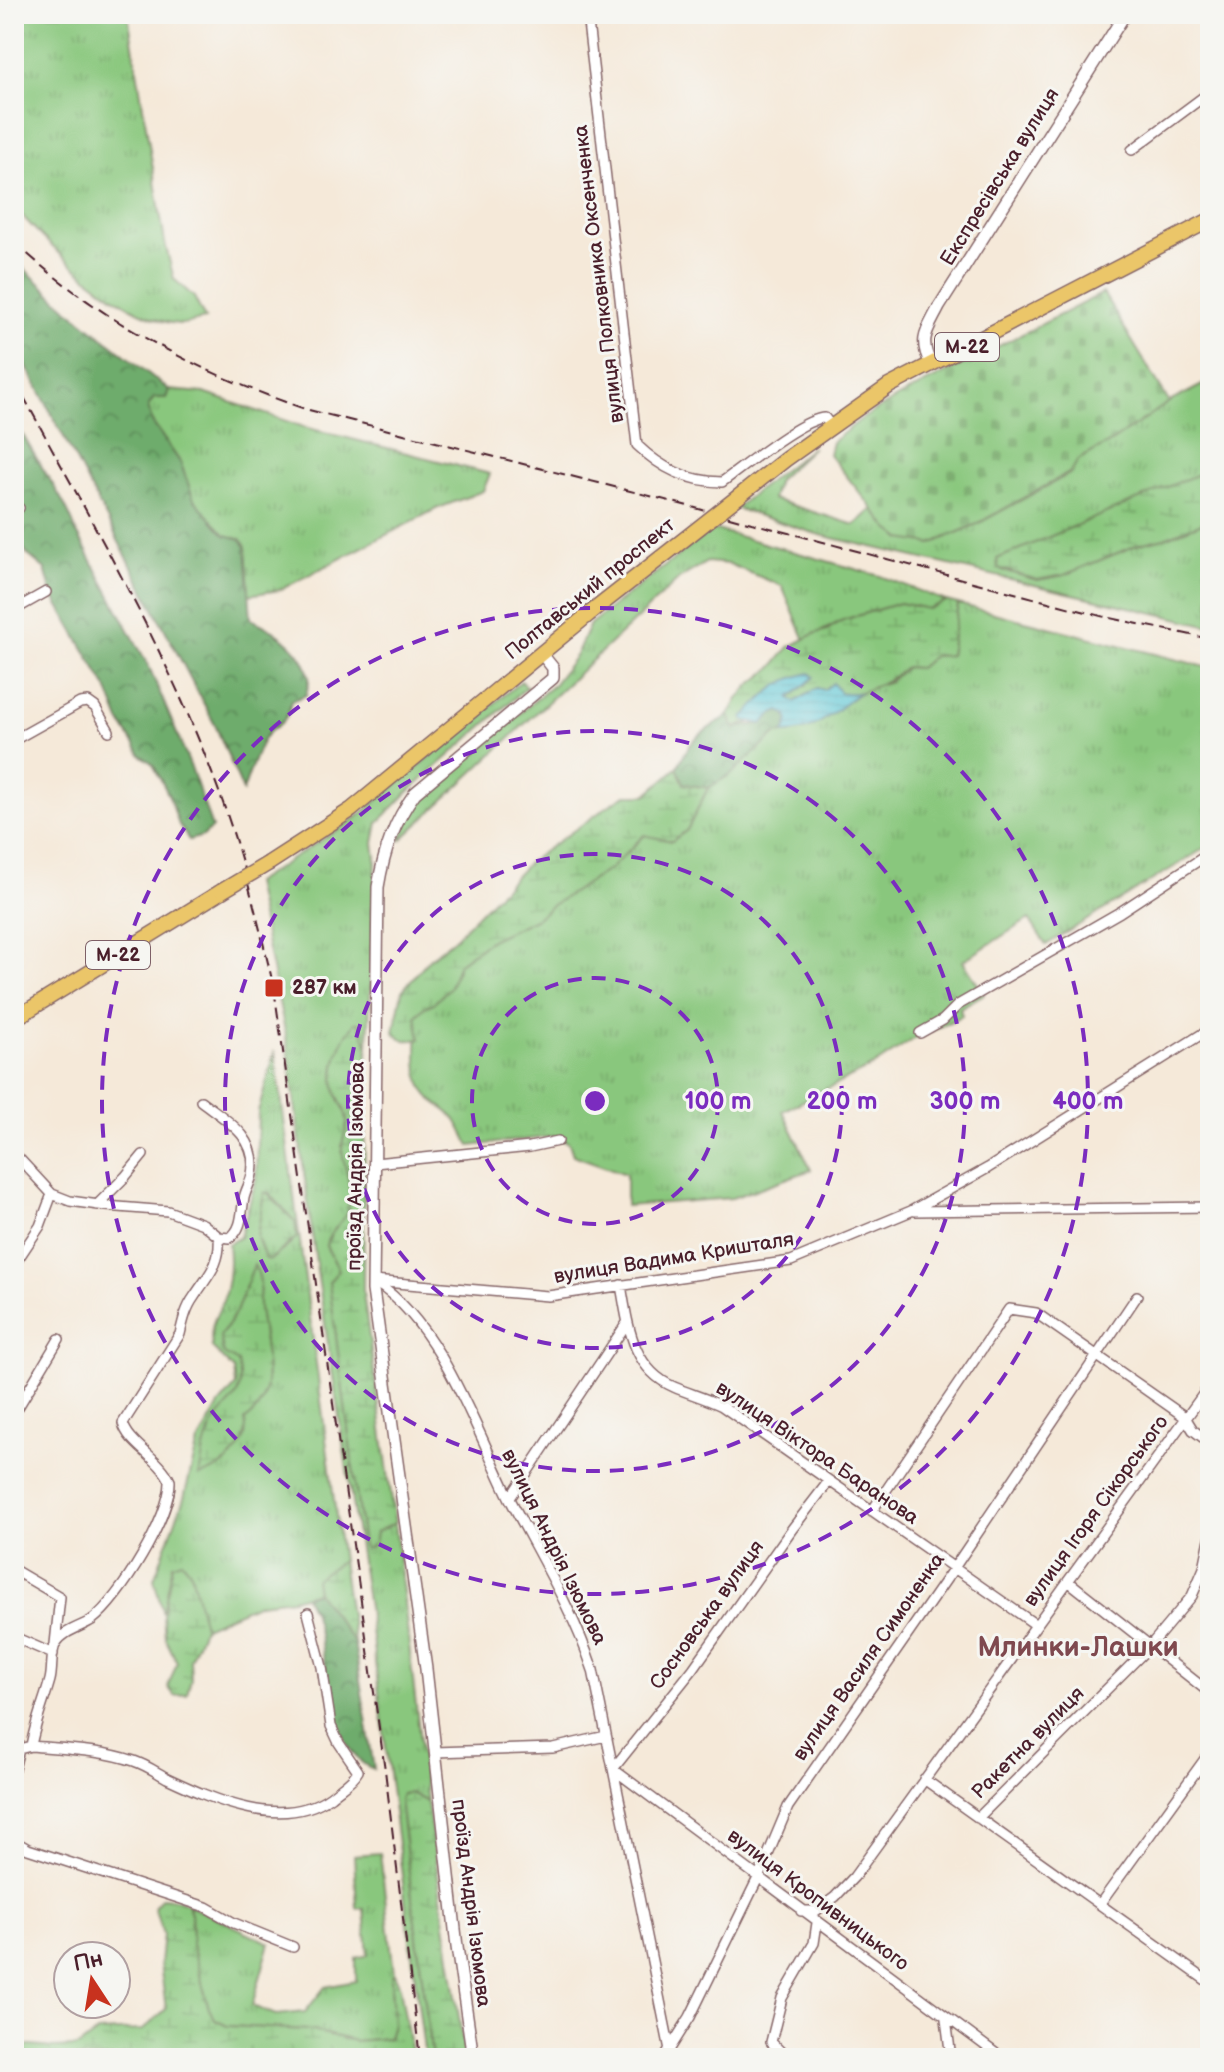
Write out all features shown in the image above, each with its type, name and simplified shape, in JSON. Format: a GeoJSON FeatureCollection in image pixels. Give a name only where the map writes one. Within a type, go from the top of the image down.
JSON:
{"type":"FeatureCollection","features":[{"type":"Feature","properties":{"kind":"highway","name":"Полтавський проспект"},"geometry":{"type":"LineString","coordinates":[[14,1019],[351,810],[677,545],[831,426],[889,386],[1210,220]]}},
{"type":"Feature","properties":{"kind":"street","name":"вулиця Полковника Оксенченка"},"geometry":{"type":"LineString","coordinates":[[587,14],[637,445],[676,475],[722,482],[796,429],[820,417],[831,426]]}},
{"type":"Feature","properties":{"kind":"street","name":"Експресівська вулиця"},"geometry":{"type":"LineString","coordinates":[[931,364],[923,350],[923,338],[939,307],[1125,14]]}},
{"type":"Feature","properties":{"kind":"street"},"geometry":{"type":"LineString","coordinates":[[1132,150],[1210,92]]}},
{"type":"Feature","properties":{"kind":"street"},"geometry":{"type":"LineString","coordinates":[[14,610],[46,592]]}},
{"type":"Feature","properties":{"kind":"street","name":"проїзд Андрія Ізюмова"},"geometry":{"type":"LineString","coordinates":[[473,2058],[373,1281],[378,887],[382,858],[400,814],[415,793],[553,678],[553,668],[541,653]]}},
{"type":"Feature","properties":{"kind":"street"},"geometry":{"type":"LineString","coordinates":[[14,740],[80,703],[88,702],[95,707],[109,731]]}},
{"type":"Feature","properties":{"kind":"street"},"geometry":{"type":"LineString","coordinates":[[920,1033],[943,1020],[958,1005],[1120,912],[1210,853]]}},
{"type":"Feature","properties":{"kind":"street","name":"вулиця Вадима Кришталя"},"geometry":{"type":"LineString","coordinates":[[373,1281],[548,1296],[791,1261],[911,1211],[988,1168],[1210,1029]]}},
{"type":"Feature","properties":{"kind":"street"},"geometry":{"type":"LineString","coordinates":[[14,1153],[52,1194],[70,1201],[97,1205],[168,1211],[203,1224],[219,1237],[230,1238],[239,1226],[252,1176],[252,1152],[249,1142],[239,1130],[201,1101]]}},
{"type":"Feature","properties":{"kind":"street"},"geometry":{"type":"LineString","coordinates":[[375,1163],[530,1147],[558,1141]]}},
{"type":"Feature","properties":{"kind":"street"},"geometry":{"type":"LineString","coordinates":[[97,1205],[143,1155]]}},
{"type":"Feature","properties":{"kind":"street"},"geometry":{"type":"LineString","coordinates":[[14,1265],[40,1226],[52,1194]]}},
{"type":"Feature","properties":{"kind":"street"},"geometry":{"type":"LineString","coordinates":[[911,1211],[1208,1204]]}},
{"type":"Feature","properties":{"kind":"street"},"geometry":{"type":"LineString","coordinates":[[54,1649],[61,1637],[91,1621],[119,1591],[160,1520],[170,1481],[162,1467],[128,1434],[123,1423],[180,1334],[182,1320],[192,1299],[220,1255],[219,1237]]}},
{"type":"Feature","properties":{"kind":"street","name":"вулиця Андрія Ізюмова"},"geometry":{"type":"LineString","coordinates":[[373,1281],[389,1291],[407,1309],[440,1354],[587,1654],[613,1769],[667,2054]]}},
{"type":"Feature","properties":{"kind":"street","name":"вулиця Віктора Баранова"},"geometry":{"type":"LineString","coordinates":[[621,1285],[635,1351],[654,1374],[673,1386],[722,1406],[1036,1625]]}},
{"type":"Feature","properties":{"kind":"street","name":"вулиця Василя Симоненка"},"geometry":{"type":"LineString","coordinates":[[667,2054],[690,2017],[759,1876],[788,1807],[1137,1296]]}},
{"type":"Feature","properties":{"kind":"street"},"geometry":{"type":"LineString","coordinates":[[872,1511],[1009,1309],[1036,1313],[1185,1417],[1193,1430],[1210,1443]]}},
{"type":"Feature","properties":{"kind":"street"},"geometry":{"type":"LineString","coordinates":[[510,1498],[627,1323]]}},
{"type":"Feature","properties":{"kind":"street"},"geometry":{"type":"LineString","coordinates":[[14,1414],[59,1339]]}},
{"type":"Feature","properties":{"kind":"street","name":"вулиця Ігоря Сікорського"},"geometry":{"type":"LineString","coordinates":[[801,1911],[816,1911],[854,1877],[1210,1385]]}},
{"type":"Feature","properties":{"kind":"street","name":"Сосновська вулиця"},"geometry":{"type":"LineString","coordinates":[[613,1769],[693,1669],[829,1481]]}},
{"type":"Feature","properties":{"kind":"street","name":"Ракетна вулиця"},"geometry":{"type":"LineString","coordinates":[[978,1818],[1150,1646],[1192,1596],[1204,1568],[1210,1539]]}},
{"type":"Feature","properties":{"kind":"street"},"geometry":{"type":"LineString","coordinates":[[14,1570],[60,1597],[50,1678],[31,1746]]}},
{"type":"Feature","properties":{"kind":"street"},"geometry":{"type":"LineString","coordinates":[[1068,1581],[1210,1693]]}},
{"type":"Feature","properties":{"kind":"street"},"geometry":{"type":"LineString","coordinates":[[14,1769],[17,1748],[31,1746],[122,1757],[182,1785],[261,1811],[297,1810],[324,1801],[356,1775],[357,1768],[331,1726],[322,1667],[308,1613]]}},
{"type":"Feature","properties":{"kind":"street"},"geometry":{"type":"LineString","coordinates":[[14,1637],[54,1649]]}},
{"type":"Feature","properties":{"kind":"street"},"geometry":{"type":"LineString","coordinates":[[435,1752],[553,1748],[606,1736]]}},
{"type":"Feature","properties":{"kind":"street"},"geometry":{"type":"LineString","coordinates":[[1100,1904],[1210,1752]]}},
{"type":"Feature","properties":{"kind":"street","name":"вулиця Кропивницького"},"geometry":{"type":"LineString","coordinates":[[613,1769],[1002,2058]]}},
{"type":"Feature","properties":{"kind":"street"},"geometry":{"type":"LineString","coordinates":[[924,1779],[1210,1983]]}},
{"type":"Feature","properties":{"kind":"street"},"geometry":{"type":"LineString","coordinates":[[14,1841],[28,1849],[206,1907],[234,1923],[293,1947]]}},
{"type":"Feature","properties":{"kind":"street"},"geometry":{"type":"LineString","coordinates":[[787,2058],[771,2042],[782,1998],[814,1943],[817,1923]]}},
{"type":"Feature","properties":{"kind":"street"},"geometry":{"type":"LineString","coordinates":[[946,2019],[951,2058]]}},
{"type":"Feature","properties":{"kind":"green space"},"geometry":{"type":"Polygon","coordinates":[[[14,14],[128,14],[165,243],[174,279],[194,297],[205,319],[180,324],[159,320],[136,310],[68,261],[14,207],[14,14]]]}},
{"type":"Feature","properties":{"kind":"green space"},"geometry":{"type":"Polygon","coordinates":[[[14,259],[66,308],[169,390],[166,398],[154,398],[148,407],[152,422],[180,462],[194,499],[225,535],[241,539],[246,547],[251,619],[287,641],[306,666],[309,678],[306,695],[291,701],[286,717],[266,736],[243,791],[216,727],[14,342],[14,259]]]}},
{"type":"Feature","properties":{"kind":"green space"},"geometry":{"type":"Polygon","coordinates":[[[1103,293],[1169,402],[1111,442],[1078,460],[1071,472],[977,524],[931,544],[902,539],[889,529],[829,454],[832,442],[860,420],[898,397],[1103,293]]]}},
{"type":"Feature","properties":{"kind":"green space"},"geometry":{"type":"Polygon","coordinates":[[[1210,381],[1210,469],[998,569],[1037,580],[1064,575],[1139,544],[1210,520],[1210,626],[820,535],[735,508],[813,447],[778,480],[772,499],[855,525],[873,509],[889,529],[931,544],[977,524],[1071,473],[1077,460],[1111,442],[1169,402],[1210,381]]]}},
{"type":"Feature","properties":{"kind":"green space"},"geometry":{"type":"Polygon","coordinates":[[[169,390],[204,393],[304,427],[490,474],[483,491],[436,509],[280,590],[248,595],[246,547],[241,539],[225,535],[193,499],[180,462],[152,422],[148,407],[154,397],[166,398],[169,390]]]}},
{"type":"Feature","properties":{"kind":"green space"},"geometry":{"type":"Polygon","coordinates":[[[14,417],[63,502],[150,669],[192,770],[212,828],[203,836],[189,840],[179,825],[153,764],[141,755],[120,721],[107,688],[52,594],[45,569],[27,554],[14,533],[14,507],[19,493],[14,477],[14,417]]]}},
{"type":"Feature","properties":{"kind":"green space"},"geometry":{"type":"Polygon","coordinates":[[[1210,469],[1210,520],[1139,544],[1064,575],[1037,580],[998,568],[997,559],[1210,469]]]}},
{"type":"Feature","properties":{"kind":"green space"},"geometry":{"type":"Polygon","coordinates":[[[713,529],[880,576],[946,601],[928,609],[900,603],[843,620],[805,640],[782,586],[729,564],[707,562],[679,579],[400,841],[414,807],[552,686],[576,655],[590,624],[713,529]]]}},
{"type":"Feature","properties":{"kind":"green space"},"geometry":{"type":"Polygon","coordinates":[[[946,601],[958,604],[950,655],[933,656],[919,668],[906,667],[865,691],[847,694],[828,686],[824,690],[817,688],[795,702],[790,699],[795,691],[806,685],[798,676],[761,699],[749,723],[734,728],[729,715],[738,699],[773,667],[789,647],[843,620],[900,603],[928,609],[946,601]]]}},
{"type":"Feature","properties":{"kind":"green space"},"geometry":{"type":"Polygon","coordinates":[[[958,604],[1210,668],[1210,845],[1046,945],[1029,919],[963,961],[984,994],[960,1008],[962,1016],[914,1039],[873,1066],[783,1111],[811,1170],[732,1198],[626,1206],[626,1174],[573,1155],[569,1143],[556,1136],[470,1146],[451,1114],[423,1089],[417,1066],[416,1016],[450,987],[459,963],[492,939],[537,918],[611,868],[645,835],[672,841],[687,830],[708,788],[731,774],[776,733],[784,733],[850,700],[865,689],[890,681],[906,667],[919,668],[933,656],[950,655],[958,604]]]}},
{"type":"Feature","properties":{"kind":"green space"},"geometry":{"type":"Polygon","coordinates":[[[521,681],[527,687],[407,793],[378,823],[374,843],[376,858],[368,1046],[359,1023],[355,1023],[341,1047],[334,1073],[336,1091],[347,1120],[342,1150],[350,1192],[346,1215],[330,1235],[326,1246],[339,1270],[330,1282],[363,1545],[366,1549],[376,1532],[395,1523],[427,1802],[410,1793],[402,1794],[400,1800],[432,2058],[425,2058],[369,1614],[317,1271],[286,1036],[254,883],[356,818],[521,681]]]}},
{"type":"Feature","properties":{"kind":"green space"},"geometry":{"type":"Polygon","coordinates":[[[780,711],[786,714],[789,721],[784,733],[776,734],[731,774],[708,788],[684,784],[677,768],[693,741],[704,732],[729,715],[735,728],[762,724],[780,711]]]}},
{"type":"Feature","properties":{"kind":"green space"},"geometry":{"type":"Polygon","coordinates":[[[677,768],[684,784],[708,788],[687,830],[672,841],[644,835],[611,868],[537,918],[492,939],[459,963],[450,987],[416,1016],[420,1039],[399,1038],[394,1032],[402,991],[429,959],[452,941],[529,862],[626,795],[646,795],[677,768]]]}},
{"type":"Feature","properties":{"kind":"green space"},"geometry":{"type":"Polygon","coordinates":[[[355,1023],[359,1023],[368,1046],[363,1293],[395,1523],[376,1532],[374,1544],[366,1549],[363,1545],[329,1282],[339,1270],[326,1246],[330,1235],[346,1215],[350,1201],[342,1150],[347,1120],[336,1091],[334,1073],[341,1047],[355,1023]]]}},
{"type":"Feature","properties":{"kind":"green space"},"geometry":{"type":"Polygon","coordinates":[[[275,1051],[342,1561],[316,1579],[317,1592],[259,1603],[204,1627],[173,1565],[163,1614],[154,1579],[184,1498],[198,1442],[219,1405],[236,1385],[234,1370],[212,1348],[211,1332],[227,1284],[228,1244],[240,1237],[256,1180],[258,1112],[275,1051]],[[265,1193],[257,1237],[265,1258],[270,1260],[292,1243],[295,1222],[270,1194],[265,1193]],[[254,1266],[236,1312],[220,1337],[238,1361],[242,1381],[234,1401],[210,1430],[200,1475],[263,1398],[267,1368],[259,1308],[259,1281],[254,1266]]]}},
{"type":"Feature","properties":{"kind":"green space"},"geometry":{"type":"Polygon","coordinates":[[[264,1192],[295,1222],[297,1237],[270,1260],[265,1258],[257,1237],[264,1192]]]}},
{"type":"Feature","properties":{"kind":"green space"},"geometry":{"type":"Polygon","coordinates":[[[254,1265],[260,1281],[259,1308],[267,1368],[263,1398],[245,1420],[244,1439],[234,1456],[218,1468],[199,1476],[204,1449],[214,1422],[232,1402],[240,1387],[238,1362],[224,1354],[220,1337],[236,1312],[254,1265]]]}},
{"type":"Feature","properties":{"kind":"green space"},"geometry":{"type":"Polygon","coordinates":[[[182,1561],[191,1572],[204,1627],[190,1659],[191,1679],[187,1694],[175,1696],[168,1687],[177,1662],[165,1638],[163,1614],[173,1564],[182,1561]]]}},
{"type":"Feature","properties":{"kind":"green space"},"geometry":{"type":"Polygon","coordinates":[[[342,1561],[354,1642],[317,1592],[315,1579],[342,1561]]]}},
{"type":"Feature","properties":{"kind":"green space"},"geometry":{"type":"Polygon","coordinates":[[[317,1592],[354,1642],[374,1769],[359,1760],[339,1725],[314,1616],[305,1596],[317,1592]]]}},
{"type":"Feature","properties":{"kind":"green space"},"geometry":{"type":"Polygon","coordinates":[[[410,1793],[427,1802],[465,2058],[432,2058],[400,1800],[402,1794],[410,1793]]]}},
{"type":"Feature","properties":{"kind":"green space"},"geometry":{"type":"Polygon","coordinates":[[[380,1853],[394,1973],[391,1978],[393,2024],[389,2038],[355,2041],[308,2030],[227,2026],[215,2020],[209,2009],[192,1945],[191,1913],[187,1904],[270,1943],[252,2006],[276,2015],[305,2012],[325,1987],[356,1981],[356,1958],[368,1955],[364,1909],[357,1908],[354,1855],[380,1853]]]}},
{"type":"Feature","properties":{"kind":"green space"},"geometry":{"type":"Polygon","coordinates":[[[162,1898],[187,1904],[191,1913],[192,1945],[209,2009],[215,2020],[227,2026],[308,2030],[355,2041],[389,2038],[393,2024],[391,1977],[394,1973],[400,1987],[412,2058],[294,2058],[279,2055],[265,2058],[14,2058],[14,2042],[54,2048],[78,2047],[98,2032],[143,2030],[166,2009],[160,1964],[163,1934],[154,1907],[162,1898]]]}},
{"type":"Feature","properties":{"kind":"water"},"geometry":{"type":"Polygon","coordinates":[[[810,673],[814,677],[790,698],[795,702],[817,688],[824,690],[833,683],[840,693],[859,693],[824,720],[805,730],[784,733],[789,721],[786,714],[780,711],[762,724],[744,720],[743,717],[772,689],[810,673]]]}},
{"type":"Feature","properties":{"kind":"railway"},"geometry":{"type":"LineString","coordinates":[[14,242],[81,296],[150,341],[225,378],[305,409],[654,497],[1101,616],[1210,639]]}},
{"type":"Feature","properties":{"kind":"railway"},"geometry":{"type":"LineString","coordinates":[[14,379],[126,585],[178,691],[230,823],[263,941],[274,988],[385,1770],[420,2058]]}},
{"type":"Feature","properties":{"kind":"place","name":"287 км"},"geometry":{"type":"Point","coordinates":[274,988]}},
{"type":"Feature","properties":{"kind":"district","name":"Млинки-Лашки"},"geometry":{"type":"Point","coordinates":[1078,1647]}}]}
